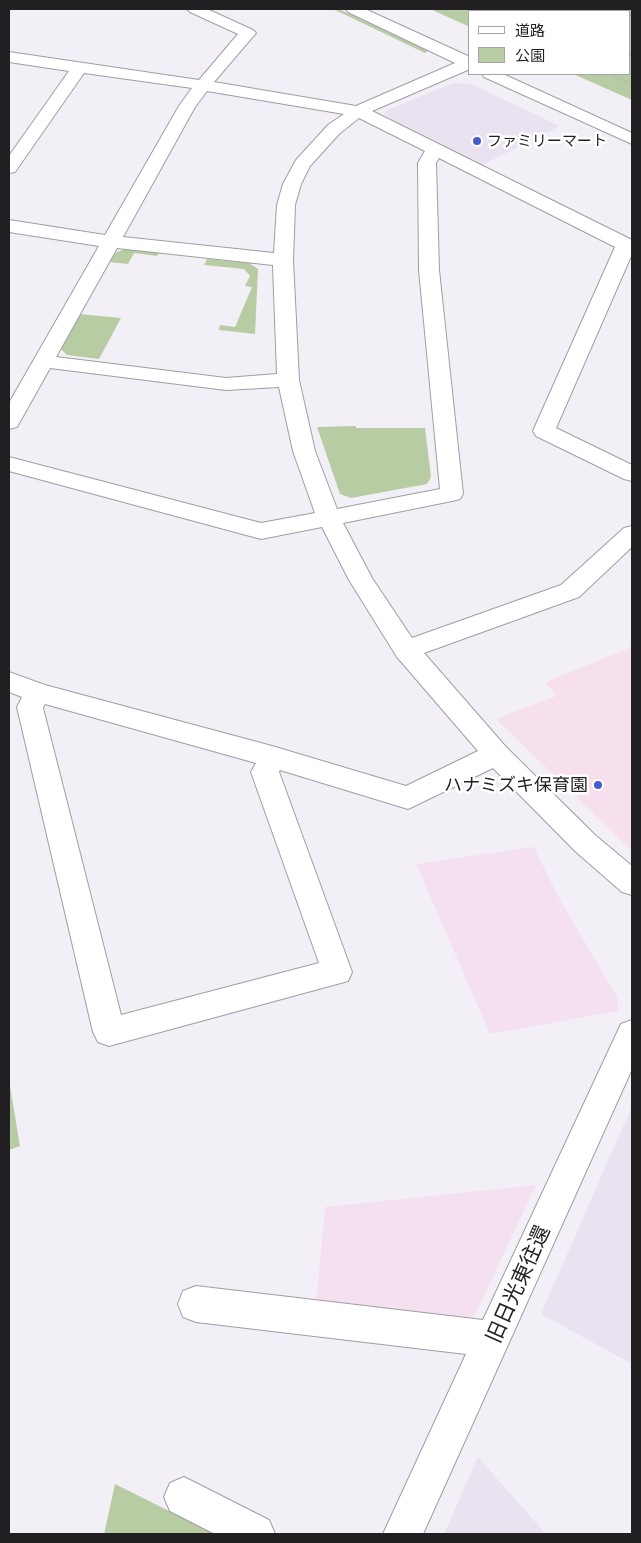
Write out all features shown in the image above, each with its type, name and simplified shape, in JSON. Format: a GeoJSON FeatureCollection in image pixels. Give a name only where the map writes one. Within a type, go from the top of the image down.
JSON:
{"type":"FeatureCollection","features":[{"type":"Feature","properties":{"kind":"street"},"geometry":{"type":"LineString","coordinates":[[9,422],[187,106],[248,33],[195,9]]}},
{"type":"Feature","properties":{"kind":"street"},"geometry":{"type":"LineString","coordinates":[[353,9],[468,63]]}},
{"type":"Feature","properties":{"kind":"street"},"geometry":{"type":"LineString","coordinates":[[9,57],[203,85],[358,111],[629,246],[544,432],[632,474]]}},
{"type":"Feature","properties":{"kind":"street"},"geometry":{"type":"LineString","coordinates":[[468,63],[358,111],[334,128],[302,164],[292,184],[286,205],[283,260],[288,380],[304,451],[329,518],[361,580],[406,650],[496,754],[585,843],[632,883]]}},
{"type":"Feature","properties":{"kind":"street"},"geometry":{"type":"LineString","coordinates":[[9,168],[80,67]]}},
{"type":"Feature","properties":{"kind":"street"},"geometry":{"type":"LineString","coordinates":[[492,75],[632,139]]}},
{"type":"Feature","properties":{"kind":"street"},"geometry":{"type":"LineString","coordinates":[[9,464],[261,531],[452,494],[429,270],[427,163],[436,149]]}},
{"type":"Feature","properties":{"kind":"street"},"geometry":{"type":"LineString","coordinates":[[9,226],[110,242],[283,260]]}},
{"type":"Feature","properties":{"kind":"street"},"geometry":{"type":"LineString","coordinates":[[42,361],[226,384],[288,380]]}},
{"type":"Feature","properties":{"kind":"street"},"geometry":{"type":"LineString","coordinates":[[406,650],[570,592],[632,534]]}},
{"type":"Feature","properties":{"kind":"street"},"geometry":{"type":"LineString","coordinates":[[9,682],[39,693],[272,757],[408,798],[496,754]]}},
{"type":"Feature","properties":{"kind":"street"},"geometry":{"type":"LineString","coordinates":[[39,693],[30,707],[109,1032],[337,972],[265,772],[272,757]]}},
{"type":"Feature","properties":{"kind":"street","name":"旧日光東往還"},"geometry":{"type":"LineString","coordinates":[[403,1534],[632,1034]]}},
{"type":"Feature","properties":{"kind":"street"},"geometry":{"type":"LineString","coordinates":[[196,1304],[492,1339]]}},
{"type":"Feature","properties":{"kind":"street"},"geometry":{"type":"LineString","coordinates":[[184,1497],[255,1534]]}},
{"type":"Feature","properties":{"kind":"path"},"geometry":{"type":"LineString","coordinates":[[611,75],[632,84]]}},
{"type":"Feature","properties":{"kind":"shaded area"},"geometry":{"type":"Polygon","coordinates":[[[453,83],[471,84],[560,126],[482,165],[384,115],[385,111],[453,83]]]}},
{"type":"Feature","properties":{"kind":"shaded area","name":"ハナミズキ保育園"},"geometry":{"type":"Polygon","coordinates":[[[632,647],[632,851],[496,719],[556,696],[545,682],[632,647]]]}},
{"type":"Feature","properties":{"kind":"shaded area"},"geometry":{"type":"Polygon","coordinates":[[[534,847],[559,898],[617,997],[618,1011],[490,1034],[416,864],[534,847]]]}},
{"type":"Feature","properties":{"kind":"shaded area"},"geometry":{"type":"Polygon","coordinates":[[[632,1106],[632,1364],[541,1314],[632,1106]]]}},
{"type":"Feature","properties":{"kind":"shaded area"},"geometry":{"type":"Polygon","coordinates":[[[536,1185],[472,1321],[316,1305],[325,1207],[536,1185]]]}},
{"type":"Feature","properties":{"kind":"shaded area"},"geometry":{"type":"Polygon","coordinates":[[[478,1457],[546,1534],[444,1534],[478,1457]]]}},
{"type":"Feature","properties":{"kind":"green space"},"geometry":{"type":"Polygon","coordinates":[[[333,9],[339,9],[428,51],[425,53],[333,9]]]}},
{"type":"Feature","properties":{"kind":"green space"},"geometry":{"type":"Polygon","coordinates":[[[430,9],[550,9],[468,10],[468,26],[430,9]]]}},
{"type":"Feature","properties":{"kind":"green space"},"geometry":{"type":"Polygon","coordinates":[[[632,9],[632,100],[575,75],[631,75],[631,10],[609,10],[632,9]]]}},
{"type":"Feature","properties":{"kind":"green space"},"geometry":{"type":"Polygon","coordinates":[[[125,249],[159,253],[157,256],[134,253],[128,264],[109,262],[115,253],[125,249]]]}},
{"type":"Feature","properties":{"kind":"green space"},"geometry":{"type":"Polygon","coordinates":[[[207,259],[249,263],[258,269],[255,334],[219,330],[220,325],[235,327],[252,287],[245,286],[250,276],[244,269],[204,265],[207,259]]]}},
{"type":"Feature","properties":{"kind":"green space"},"geometry":{"type":"Polygon","coordinates":[[[80,314],[121,318],[99,359],[67,355],[60,348],[80,314]]]}},
{"type":"Feature","properties":{"kind":"green space"},"geometry":{"type":"Polygon","coordinates":[[[356,426],[356,428],[425,428],[431,477],[427,484],[351,498],[340,494],[317,427],[356,426]]]}},
{"type":"Feature","properties":{"kind":"green space"},"geometry":{"type":"Polygon","coordinates":[[[9,1080],[20,1146],[9,1150],[9,1080]]]}},
{"type":"Feature","properties":{"kind":"green space"},"geometry":{"type":"Polygon","coordinates":[[[115,1484],[215,1534],[104,1534],[115,1484]]]}},
{"type":"Feature","properties":{"kind":"place","name":"ファミリーマート"},"geometry":{"type":"Point","coordinates":[477,141]}},
{"type":"Feature","properties":{"kind":"place","name":"ハナミズキ保育園"},"geometry":{"type":"Point","coordinates":[598,785]}}]}
